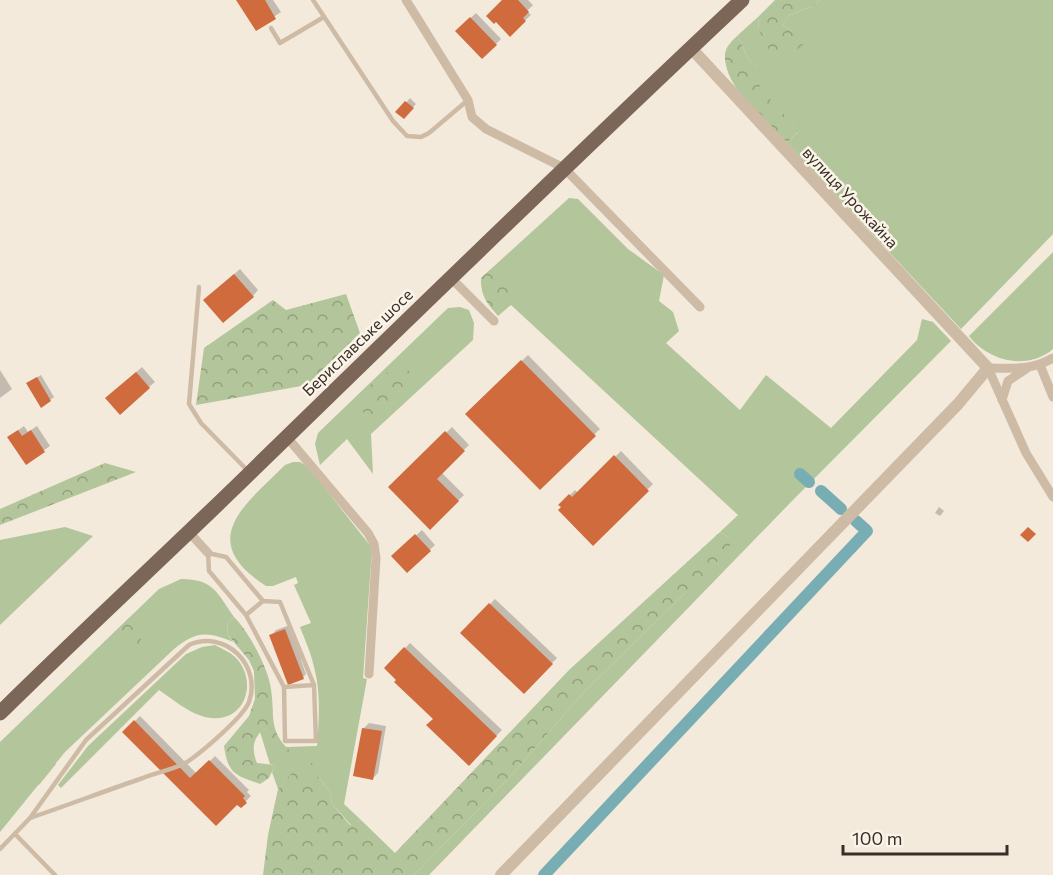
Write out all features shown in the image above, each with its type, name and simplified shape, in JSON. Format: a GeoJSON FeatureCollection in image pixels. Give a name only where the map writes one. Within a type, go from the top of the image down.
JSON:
{"type":"FeatureCollection","features":[{"type":"Feature","properties":{"kind":"main road","name":"Бериславське шосе"},"geometry":{"type":"LineString","coordinates":[[0,713],[450,277],[742,0]]}},
{"type":"Feature","properties":{"kind":"street"},"geometry":{"type":"LineString","coordinates":[[406,0],[468,100],[472,117],[486,129],[564,168],[700,307]]}},
{"type":"Feature","properties":{"kind":"street","name":"вулиця Урожайна"},"geometry":{"type":"LineString","coordinates":[[691,48],[987,368]]}},
{"type":"Feature","properties":{"kind":"street"},"geometry":{"type":"LineString","coordinates":[[450,277],[494,321]]}},
{"type":"Feature","properties":{"kind":"street"},"geometry":{"type":"LineString","coordinates":[[987,368],[1026,369],[1053,358]]}},
{"type":"Feature","properties":{"kind":"street"},"geometry":{"type":"LineString","coordinates":[[1040,365],[1053,397]]}},
{"type":"Feature","properties":{"kind":"street"},"geometry":{"type":"LineString","coordinates":[[987,368],[1026,453],[1053,497]]}},
{"type":"Feature","properties":{"kind":"street"},"geometry":{"type":"LineString","coordinates":[[501,875],[957,404],[987,368]]}},
{"type":"Feature","properties":{"kind":"street"},"geometry":{"type":"LineString","coordinates":[[1002,400],[1008,381],[1026,369]]}},
{"type":"Feature","properties":{"kind":"street"},"geometry":{"type":"LineString","coordinates":[[286,436],[368,533],[374,544],[376,558],[369,674]]}},
{"type":"Feature","properties":{"kind":"street"},"geometry":{"type":"LineString","coordinates":[[189,531],[208,553]]}},
{"type":"Feature","properties":{"kind":"lane"},"geometry":{"type":"LineString","coordinates":[[313,0],[393,121],[406,136],[421,137],[429,133],[468,100]]}},
{"type":"Feature","properties":{"kind":"lane"},"geometry":{"type":"LineString","coordinates":[[271,28],[280,43],[324,17]]}},
{"type":"Feature","properties":{"kind":"lane"},"geometry":{"type":"LineString","coordinates":[[199,286],[189,404],[201,423],[250,473]]}},
{"type":"Feature","properties":{"kind":"lane"},"geometry":{"type":"LineString","coordinates":[[246,615],[263,601],[280,602],[314,685],[316,741],[285,741],[284,687],[246,615],[208,571],[208,553],[226,557],[263,601]]}},
{"type":"Feature","properties":{"kind":"lane"},"geometry":{"type":"LineString","coordinates":[[0,849],[30,818],[86,740],[146,682],[189,645],[209,639],[234,650],[242,659],[248,668],[250,679],[249,702],[234,721],[189,761],[30,818]]}},
{"type":"Feature","properties":{"kind":"lane"},"geometry":{"type":"LineString","coordinates":[[284,687],[314,685]]}},
{"type":"Feature","properties":{"kind":"lane"},"geometry":{"type":"LineString","coordinates":[[15,834],[55,875]]}},
{"type":"Feature","properties":{"kind":"green space"},"geometry":{"type":"Polygon","coordinates":[[[775,0],[820,0],[814,6],[789,15],[783,25],[792,31],[803,32],[806,42],[789,54],[769,50],[759,30],[758,17],[775,0]]]}},
{"type":"Feature","properties":{"kind":"green space"},"geometry":{"type":"Polygon","coordinates":[[[820,0],[1053,0],[1053,234],[961,329],[787,143],[799,131],[758,87],[756,66],[748,59],[738,35],[758,17],[759,30],[792,31],[783,25],[789,15],[814,6],[820,0]]]}},
{"type":"Feature","properties":{"kind":"green space"},"geometry":{"type":"Polygon","coordinates":[[[738,35],[748,59],[766,80],[759,87],[799,131],[787,143],[747,103],[731,79],[726,66],[725,54],[728,46],[738,35]]]}},
{"type":"Feature","properties":{"kind":"green space"},"geometry":{"type":"Polygon","coordinates":[[[569,198],[578,199],[628,249],[664,275],[659,301],[673,312],[679,331],[666,343],[740,410],[766,375],[831,428],[917,340],[922,319],[933,322],[951,341],[791,502],[429,875],[414,875],[508,779],[583,693],[684,594],[730,538],[720,532],[738,515],[511,305],[498,316],[486,299],[481,278],[569,198]]]}},
{"type":"Feature","properties":{"kind":"green space"},"geometry":{"type":"Polygon","coordinates":[[[1053,252],[1053,349],[1032,360],[1020,361],[1008,360],[986,352],[969,336],[1053,252]]]}},
{"type":"Feature","properties":{"kind":"green space"},"geometry":{"type":"Polygon","coordinates":[[[491,269],[500,270],[514,283],[505,298],[493,310],[487,303],[481,283],[481,278],[491,269]]]}},
{"type":"Feature","properties":{"kind":"green space"},"geometry":{"type":"Polygon","coordinates":[[[346,294],[360,333],[307,385],[196,405],[204,348],[273,300],[286,310],[346,294]]]}},
{"type":"Feature","properties":{"kind":"green space"},"geometry":{"type":"Polygon","coordinates":[[[460,307],[469,310],[474,323],[473,340],[371,434],[373,474],[347,439],[320,465],[315,444],[318,433],[448,308],[460,307]]]}},
{"type":"Feature","properties":{"kind":"green space"},"geometry":{"type":"Polygon","coordinates":[[[402,368],[413,373],[417,388],[382,418],[362,412],[358,405],[359,394],[386,373],[402,368]]]}},
{"type":"Feature","properties":{"kind":"green space"},"geometry":{"type":"Polygon","coordinates":[[[300,462],[308,467],[372,548],[363,678],[367,679],[344,804],[361,820],[351,825],[332,804],[330,792],[317,775],[298,767],[278,789],[272,772],[275,765],[270,764],[260,732],[265,728],[287,749],[285,747],[317,746],[318,686],[300,627],[311,623],[294,585],[298,583],[296,577],[273,586],[266,586],[245,569],[233,553],[230,538],[234,523],[255,494],[285,465],[300,462]]]}},
{"type":"Feature","properties":{"kind":"green space"},"geometry":{"type":"Polygon","coordinates":[[[105,463],[136,472],[0,525],[0,509],[105,463]]]}},
{"type":"Feature","properties":{"kind":"green space"},"geometry":{"type":"Polygon","coordinates":[[[65,527],[93,536],[0,625],[0,540],[65,527]]]}},
{"type":"Feature","properties":{"kind":"green space"},"geometry":{"type":"Polygon","coordinates":[[[720,532],[730,538],[730,549],[583,693],[508,779],[414,875],[263,875],[268,835],[278,789],[298,766],[312,763],[317,775],[330,792],[332,804],[350,825],[361,820],[395,853],[569,670],[720,532]]]}},
{"type":"Feature","properties":{"kind":"green space"},"geometry":{"type":"Polygon","coordinates":[[[181,579],[201,582],[218,594],[234,617],[228,622],[227,634],[233,642],[216,636],[202,635],[189,639],[174,649],[65,752],[0,832],[0,742],[159,589],[181,579]]]}},
{"type":"Feature","properties":{"kind":"green space"},"geometry":{"type":"Polygon","coordinates":[[[234,617],[250,638],[267,672],[275,729],[279,738],[296,756],[293,762],[276,755],[265,728],[256,740],[255,758],[257,763],[275,765],[269,778],[260,784],[234,772],[228,762],[224,746],[249,716],[255,699],[254,671],[249,660],[227,634],[228,622],[234,617]]]}},
{"type":"Feature","properties":{"kind":"green space"},"geometry":{"type":"Polygon","coordinates":[[[129,618],[141,625],[142,637],[138,647],[131,651],[120,627],[129,618]]]}},
{"type":"Feature","properties":{"kind":"green space"},"geometry":{"type":"Polygon","coordinates":[[[215,645],[235,657],[246,676],[245,697],[233,713],[223,717],[204,717],[159,690],[61,788],[58,785],[88,746],[186,654],[202,647],[215,645]]]}},
{"type":"Feature","properties":{"kind":"green space"},"geometry":{"type":"Polygon","coordinates":[[[29,762],[34,768],[53,762],[56,764],[39,785],[22,768],[22,763],[29,762]]]}},
{"type":"Feature","properties":{"kind":"building"},"geometry":{"type":"Polygon","coordinates":[[[236,0],[265,0],[276,19],[256,31],[236,0]]]}},
{"type":"Feature","properties":{"kind":"building"},"geometry":{"type":"Polygon","coordinates":[[[502,0],[518,0],[529,12],[523,18],[526,21],[510,37],[496,22],[494,24],[486,16],[502,0]]]}},
{"type":"Feature","properties":{"kind":"building"},"geometry":{"type":"Polygon","coordinates":[[[470,17],[497,45],[482,59],[455,31],[470,17]]]}},
{"type":"Feature","properties":{"kind":"building"},"geometry":{"type":"Polygon","coordinates":[[[405,101],[414,108],[404,119],[395,112],[405,101]]]}},
{"type":"Feature","properties":{"kind":"building"},"geometry":{"type":"Polygon","coordinates":[[[234,274],[254,297],[223,323],[203,300],[234,274]]]}},
{"type":"Feature","properties":{"kind":"building"},"geometry":{"type":"Polygon","coordinates":[[[521,360],[596,436],[540,490],[465,414],[521,360]]]}},
{"type":"Feature","properties":{"kind":"building"},"geometry":{"type":"Polygon","coordinates":[[[136,372],[150,388],[120,415],[105,398],[136,372]]]}},
{"type":"Feature","properties":{"kind":"building"},"geometry":{"type":"Polygon","coordinates":[[[37,377],[51,401],[41,408],[26,383],[37,377]]]}},
{"type":"Feature","properties":{"kind":"building"},"geometry":{"type":"Polygon","coordinates":[[[18,430],[22,436],[31,430],[45,452],[26,465],[7,437],[18,430]]]}},
{"type":"Feature","properties":{"kind":"building"},"geometry":{"type":"Polygon","coordinates":[[[445,431],[465,451],[437,479],[459,501],[430,530],[388,487],[445,431]]]}},
{"type":"Feature","properties":{"kind":"building"},"geometry":{"type":"Polygon","coordinates":[[[614,455],[649,491],[593,546],[558,510],[561,507],[558,505],[569,494],[572,497],[614,455]]]}},
{"type":"Feature","properties":{"kind":"building"},"geometry":{"type":"Polygon","coordinates":[[[1028,527],[1036,534],[1028,542],[1020,535],[1028,527]]]}},
{"type":"Feature","properties":{"kind":"building"},"geometry":{"type":"Polygon","coordinates":[[[415,534],[431,551],[407,573],[391,556],[415,534]]]}},
{"type":"Feature","properties":{"kind":"building"},"geometry":{"type":"Polygon","coordinates":[[[489,603],[553,664],[524,694],[460,633],[489,603]]]}},
{"type":"Feature","properties":{"kind":"building"},"geometry":{"type":"Polygon","coordinates":[[[285,629],[304,679],[288,685],[269,635],[285,629]]]}},
{"type":"Feature","properties":{"kind":"building"},"geometry":{"type":"Polygon","coordinates":[[[404,647],[497,736],[469,766],[426,725],[433,719],[394,682],[396,680],[384,668],[404,647]]]}},
{"type":"Feature","properties":{"kind":"building"},"geometry":{"type":"Polygon","coordinates":[[[134,720],[190,778],[209,760],[245,796],[243,798],[247,803],[241,808],[237,805],[216,826],[122,732],[134,720]]]}},
{"type":"Feature","properties":{"kind":"building"},"geometry":{"type":"Polygon","coordinates":[[[362,728],[382,731],[373,780],[353,776],[362,728]]]}},
{"type":"Feature","properties":{"kind":"waterway"},"geometry":{"type":"LineString","coordinates":[[800,474],[809,482]]}},
{"type":"Feature","properties":{"kind":"waterway"},"geometry":{"type":"LineString","coordinates":[[821,491],[841,509]]}},
{"type":"Feature","properties":{"kind":"waterway"},"geometry":{"type":"LineString","coordinates":[[544,875],[867,531],[856,521]]}}]}
